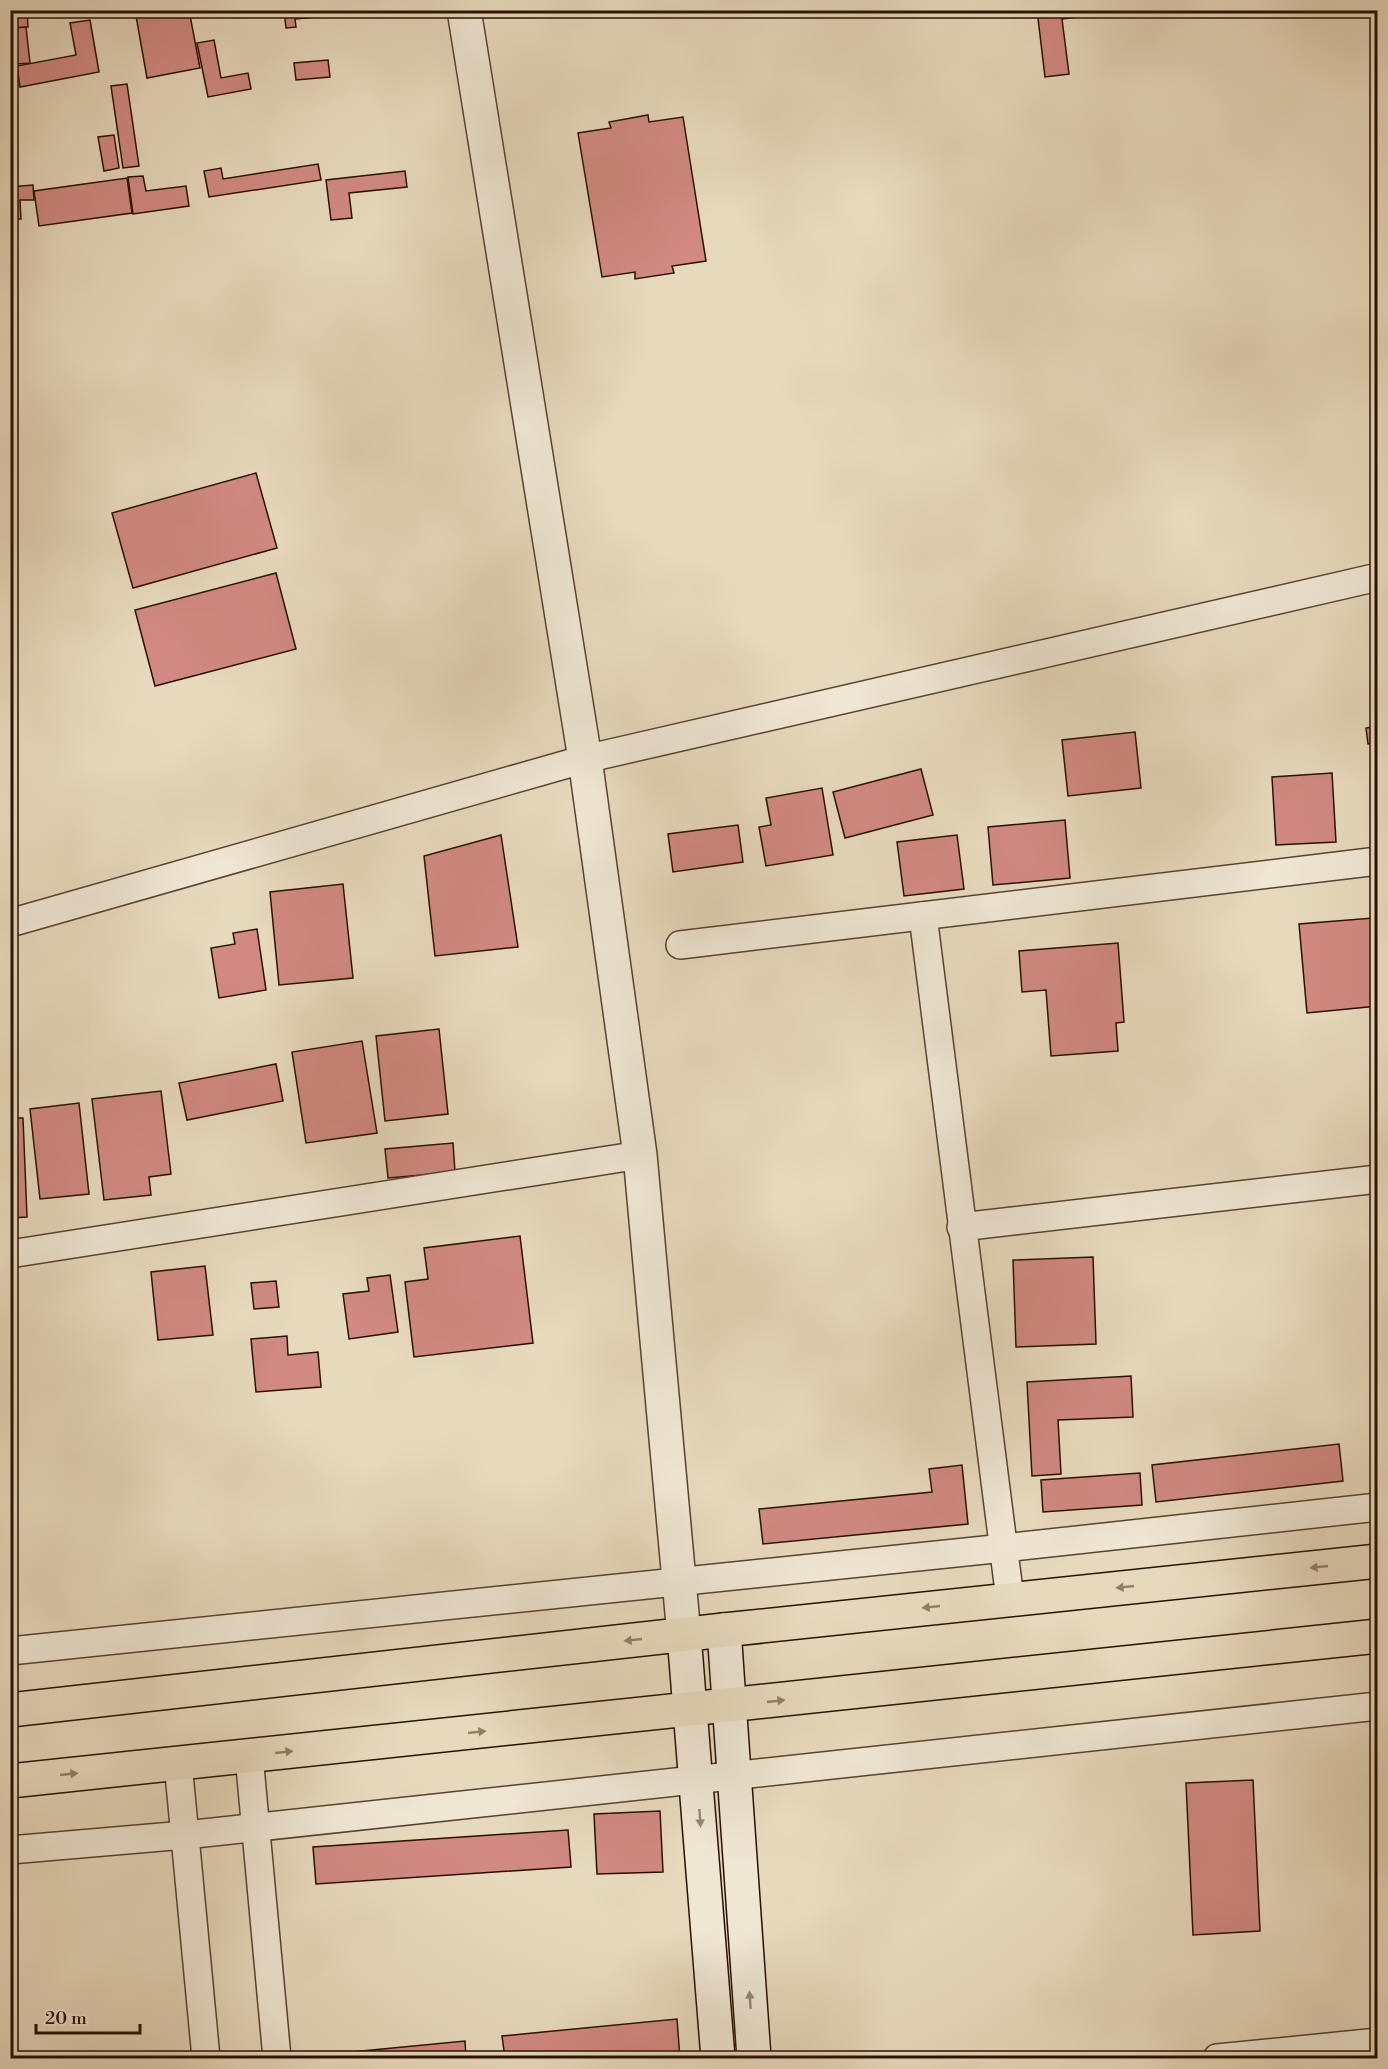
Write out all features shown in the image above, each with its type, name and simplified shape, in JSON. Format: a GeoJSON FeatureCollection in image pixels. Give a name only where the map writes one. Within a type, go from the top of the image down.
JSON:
{"type":"FeatureCollection","features":[{"type":"Feature","properties":{"kind":"main road"},"geometry":{"type":"LineString","coordinates":[[10,1710],[724,1630],[1377,1561]]}},
{"type":"Feature","properties":{"kind":"main road"},"geometry":{"type":"LineString","coordinates":[[10,1780],[692,1710],[1377,1636]]}},
{"type":"Feature","properties":{"kind":"street"},"geometry":{"type":"LineString","coordinates":[[464,10],[585,759],[640,1155],[681,1582],[718,2058]]}},
{"type":"Feature","properties":{"kind":"street"},"geometry":{"type":"LineString","coordinates":[[10,923],[585,759],[1377,577]]}},
{"type":"Feature","properties":{"kind":"street"},"geometry":{"type":"LineString","coordinates":[[680,945],[1377,861]]}},
{"type":"Feature","properties":{"kind":"street"},"geometry":{"type":"LineString","coordinates":[[923,916],[1010,1599]]}},
{"type":"Feature","properties":{"kind":"street"},"geometry":{"type":"LineString","coordinates":[[10,1254],[640,1155]]}},
{"type":"Feature","properties":{"kind":"street"},"geometry":{"type":"LineString","coordinates":[[961,1227],[1377,1179]]}},
{"type":"Feature","properties":{"kind":"street"},"geometry":{"type":"LineString","coordinates":[[10,1651],[1377,1507]]}},
{"type":"Feature","properties":{"kind":"street"},"geometry":{"type":"LineString","coordinates":[[724,1630],[754,2058]]}},
{"type":"Feature","properties":{"kind":"street"},"geometry":{"type":"LineString","coordinates":[[10,1850],[185,1835],[1377,1706]]}},
{"type":"Feature","properties":{"kind":"street"},"geometry":{"type":"LineString","coordinates":[[249,1756],[277,2058]]}},
{"type":"Feature","properties":{"kind":"street"},"geometry":{"type":"LineString","coordinates":[[178,1763],[206,2058]]}},
{"type":"Feature","properties":{"kind":"street"},"geometry":{"type":"LineString","coordinates":[[1217,2058],[1377,2042]]}},
{"type":"Feature","properties":{"kind":"building"},"geometry":{"type":"Polygon","coordinates":[[[12,10],[27,10],[28,27],[14,28],[12,10]]]}},
{"type":"Feature","properties":{"kind":"building"},"geometry":{"type":"Polygon","coordinates":[[[163,10],[189,10],[200,68],[147,78],[136,16],[163,10]]]}},
{"type":"Feature","properties":{"kind":"building"},"geometry":{"type":"Polygon","coordinates":[[[284,10],[327,10],[328,16],[295,19],[296,27],[286,28],[284,10]]]}},
{"type":"Feature","properties":{"kind":"building"},"geometry":{"type":"Polygon","coordinates":[[[1037,10],[1108,10],[1108,13],[1062,19],[1069,74],[1045,77],[1037,10]]]}},
{"type":"Feature","properties":{"kind":"building"},"geometry":{"type":"Polygon","coordinates":[[[90,20],[99,72],[20,87],[17,66],[76,55],[70,23],[90,20]]]}},
{"type":"Feature","properties":{"kind":"building"},"geometry":{"type":"Polygon","coordinates":[[[26,27],[30,63],[17,64],[14,28],[26,27]]]}},
{"type":"Feature","properties":{"kind":"building"},"geometry":{"type":"Polygon","coordinates":[[[214,40],[221,78],[248,73],[251,89],[208,97],[197,43],[214,40]]]}},
{"type":"Feature","properties":{"kind":"building"},"geometry":{"type":"Polygon","coordinates":[[[328,60],[330,77],[296,80],[294,63],[328,60]]]}},
{"type":"Feature","properties":{"kind":"building"},"geometry":{"type":"Polygon","coordinates":[[[127,84],[139,166],[123,168],[111,86],[127,84]]]}},
{"type":"Feature","properties":{"kind":"building"},"geometry":{"type":"Polygon","coordinates":[[[648,115],[649,122],[683,117],[706,261],[672,266],[674,273],[635,279],[635,272],[602,277],[578,133],[611,128],[609,122],[648,115]]]}},
{"type":"Feature","properties":{"kind":"building"},"geometry":{"type":"Polygon","coordinates":[[[114,135],[119,168],[104,171],[98,137],[114,135]]]}},
{"type":"Feature","properties":{"kind":"building"},"geometry":{"type":"Polygon","coordinates":[[[318,164],[321,180],[209,197],[204,171],[221,168],[223,179],[318,164]]]}},
{"type":"Feature","properties":{"kind":"building"},"geometry":{"type":"Polygon","coordinates":[[[405,171],[407,187],[349,193],[352,218],[331,220],[326,180],[405,171]]]}},
{"type":"Feature","properties":{"kind":"building"},"geometry":{"type":"Polygon","coordinates":[[[143,176],[146,191],[186,186],[189,206],[133,214],[128,177],[143,176]]]}},
{"type":"Feature","properties":{"kind":"building"},"geometry":{"type":"Polygon","coordinates":[[[127,178],[132,213],[39,226],[34,191],[127,178]]]}},
{"type":"Feature","properties":{"kind":"building"},"geometry":{"type":"Polygon","coordinates":[[[33,185],[34,200],[20,200],[21,219],[10,219],[10,187],[33,185]]]}},
{"type":"Feature","properties":{"kind":"building"},"geometry":{"type":"Polygon","coordinates":[[[256,473],[277,548],[133,588],[112,513],[256,473]]]}},
{"type":"Feature","properties":{"kind":"building"},"geometry":{"type":"Polygon","coordinates":[[[276,573],[296,649],[155,686],[135,610],[276,573]]]}},
{"type":"Feature","properties":{"kind":"building"},"geometry":{"type":"Polygon","coordinates":[[[1378,726],[1378,743],[1368,744],[1366,728],[1378,726]]]}},
{"type":"Feature","properties":{"kind":"building"},"geometry":{"type":"Polygon","coordinates":[[[1135,732],[1141,788],[1068,796],[1062,740],[1135,732]]]}},
{"type":"Feature","properties":{"kind":"building"},"geometry":{"type":"Polygon","coordinates":[[[921,769],[933,815],[845,838],[833,792],[921,769]]]}},
{"type":"Feature","properties":{"kind":"building"},"geometry":{"type":"Polygon","coordinates":[[[1332,773],[1336,842],[1276,845],[1272,777],[1332,773]]]}},
{"type":"Feature","properties":{"kind":"building"},"geometry":{"type":"Polygon","coordinates":[[[822,788],[833,855],[766,866],[759,827],[771,825],[766,798],[822,788]]]}},
{"type":"Feature","properties":{"kind":"building"},"geometry":{"type":"Polygon","coordinates":[[[1065,820],[1070,878],[993,885],[988,827],[1065,820]]]}},
{"type":"Feature","properties":{"kind":"building"},"geometry":{"type":"Polygon","coordinates":[[[738,825],[743,862],[673,872],[668,834],[738,825]]]}},
{"type":"Feature","properties":{"kind":"building"},"geometry":{"type":"Polygon","coordinates":[[[501,835],[518,947],[435,956],[424,856],[501,835]]]}},
{"type":"Feature","properties":{"kind":"building"},"geometry":{"type":"Polygon","coordinates":[[[957,835],[964,889],[904,896],[897,842],[957,835]]]}},
{"type":"Feature","properties":{"kind":"building"},"geometry":{"type":"Polygon","coordinates":[[[343,884],[353,978],[279,985],[270,892],[343,884]]]}},
{"type":"Feature","properties":{"kind":"building"},"geometry":{"type":"Polygon","coordinates":[[[1373,918],[1378,1006],[1307,1013],[1299,924],[1373,918]]]}},
{"type":"Feature","properties":{"kind":"building"},"geometry":{"type":"Polygon","coordinates":[[[257,929],[266,990],[219,998],[211,948],[235,944],[233,933],[257,929]]]}},
{"type":"Feature","properties":{"kind":"building"},"geometry":{"type":"Polygon","coordinates":[[[1118,943],[1124,1022],[1116,1023],[1118,1051],[1051,1056],[1046,990],[1022,992],[1019,951],[1118,943]]]}},
{"type":"Feature","properties":{"kind":"building"},"geometry":{"type":"Polygon","coordinates":[[[439,1029],[448,1114],[385,1121],[376,1036],[439,1029]]]}},
{"type":"Feature","properties":{"kind":"building"},"geometry":{"type":"Polygon","coordinates":[[[362,1041],[377,1133],[306,1143],[292,1052],[362,1041]]]}},
{"type":"Feature","properties":{"kind":"building"},"geometry":{"type":"Polygon","coordinates":[[[276,1064],[283,1101],[187,1120],[179,1083],[276,1064]]]}},
{"type":"Feature","properties":{"kind":"building"},"geometry":{"type":"Polygon","coordinates":[[[161,1091],[171,1174],[149,1177],[151,1195],[104,1200],[92,1099],[161,1091]]]}},
{"type":"Feature","properties":{"kind":"building"},"geometry":{"type":"Polygon","coordinates":[[[79,1103],[89,1194],[40,1199],[30,1109],[79,1103]]]}},
{"type":"Feature","properties":{"kind":"building"},"geometry":{"type":"Polygon","coordinates":[[[10,1118],[23,1118],[27,1217],[10,1218],[10,1118]]]}},
{"type":"Feature","properties":{"kind":"building"},"geometry":{"type":"Polygon","coordinates":[[[453,1143],[455,1172],[388,1178],[385,1149],[453,1143]]]}},
{"type":"Feature","properties":{"kind":"building"},"geometry":{"type":"Polygon","coordinates":[[[520,1236],[533,1343],[414,1357],[405,1282],[428,1279],[424,1248],[520,1236]]]}},
{"type":"Feature","properties":{"kind":"building"},"geometry":{"type":"Polygon","coordinates":[[[1093,1257],[1096,1344],[1016,1347],[1013,1260],[1093,1257]]]}},
{"type":"Feature","properties":{"kind":"building"},"geometry":{"type":"Polygon","coordinates":[[[205,1266],[213,1335],[158,1340],[151,1272],[205,1266]]]}},
{"type":"Feature","properties":{"kind":"building"},"geometry":{"type":"Polygon","coordinates":[[[390,1275],[398,1332],[349,1339],[343,1294],[369,1291],[367,1278],[390,1275]]]}},
{"type":"Feature","properties":{"kind":"building"},"geometry":{"type":"Polygon","coordinates":[[[276,1281],[279,1307],[254,1309],[251,1283],[276,1281]]]}},
{"type":"Feature","properties":{"kind":"building"},"geometry":{"type":"Polygon","coordinates":[[[287,1336],[288,1355],[318,1352],[321,1387],[256,1392],[251,1339],[287,1336]]]}},
{"type":"Feature","properties":{"kind":"building"},"geometry":{"type":"Polygon","coordinates":[[[1131,1376],[1133,1417],[1058,1420],[1061,1474],[1032,1476],[1027,1382],[1131,1376]]]}},
{"type":"Feature","properties":{"kind":"building"},"geometry":{"type":"Polygon","coordinates":[[[1339,1444],[1343,1481],[1156,1502],[1152,1465],[1339,1444]]]}},
{"type":"Feature","properties":{"kind":"building"},"geometry":{"type":"Polygon","coordinates":[[[962,1465],[968,1524],[763,1544],[759,1509],[932,1492],[929,1469],[962,1465]]]}},
{"type":"Feature","properties":{"kind":"building"},"geometry":{"type":"Polygon","coordinates":[[[1140,1473],[1142,1505],[1043,1512],[1041,1480],[1140,1473]]]}},
{"type":"Feature","properties":{"kind":"building"},"geometry":{"type":"Polygon","coordinates":[[[1253,1780],[1260,1931],[1193,1935],[1186,1783],[1253,1780]]]}},
{"type":"Feature","properties":{"kind":"building"},"geometry":{"type":"Polygon","coordinates":[[[660,1811],[663,1872],[597,1874],[594,1814],[660,1811]]]}},
{"type":"Feature","properties":{"kind":"building"},"geometry":{"type":"Polygon","coordinates":[[[568,1830],[571,1867],[316,1884],[313,1847],[568,1830]]]}},
{"type":"Feature","properties":{"kind":"building"},"geometry":{"type":"Polygon","coordinates":[[[1378,1844],[1378,1910],[1374,1845],[1378,1844]]]}},
{"type":"Feature","properties":{"kind":"building"},"geometry":{"type":"Polygon","coordinates":[[[677,2019],[680,2058],[505,2058],[502,2036],[677,2019]]]}},
{"type":"Feature","properties":{"kind":"building"},"geometry":{"type":"Polygon","coordinates":[[[465,2041],[466,2058],[341,2058],[341,2053],[465,2041]]]}}]}
